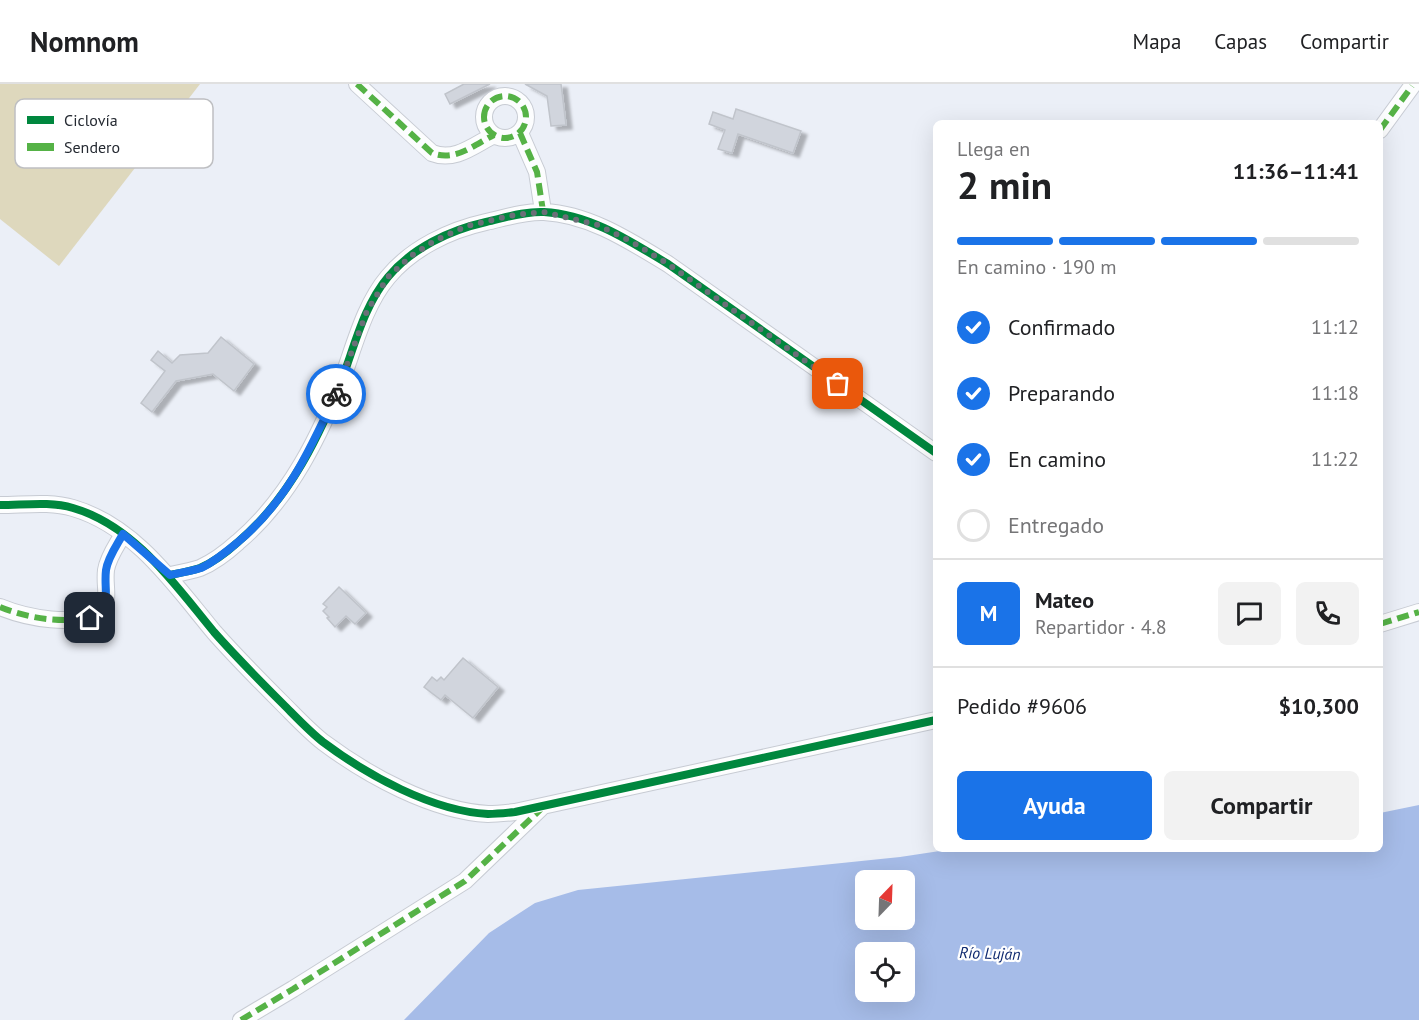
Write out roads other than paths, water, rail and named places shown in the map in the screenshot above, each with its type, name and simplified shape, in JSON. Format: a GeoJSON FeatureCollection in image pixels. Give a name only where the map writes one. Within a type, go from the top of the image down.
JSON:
{"type":"FeatureCollection","features":[{"type":"Feature","properties":{"kind":"street"},"geometry":{"type":"LineString","coordinates":[[357,84],[432,153],[442,157],[453,156],[494,135]]}},
{"type":"Feature","properties":{"kind":"street"},"geometry":{"type":"LineString","coordinates":[[1383,126],[1413,87]]}},
{"type":"Feature","properties":{"kind":"street"},"geometry":{"type":"LineString","coordinates":[[500,97],[513,98],[523,107],[526,120],[520,133],[507,138],[494,135],[485,124],[485,111],[489,105],[500,97]]}},
{"type":"Feature","properties":{"kind":"street"},"geometry":{"type":"LineString","coordinates":[[520,133],[537,172],[543,212]]}},
{"type":"Feature","properties":{"kind":"street"},"geometry":{"type":"LineString","coordinates":[[170,575],[201,567],[226,552],[257,526],[280,499],[298,472],[331,405],[367,311],[388,277],[411,256],[436,240],[467,226],[514,215],[543,212],[598,225],[632,242],[668,264],[933,451]]}},
{"type":"Feature","properties":{"kind":"street"},"geometry":{"type":"LineString","coordinates":[[0,505],[49,504],[73,508],[123,534],[170,575],[216,633],[297,718],[323,741],[370,772],[414,795],[448,807],[487,814],[515,813],[933,721]]}},
{"type":"Feature","properties":{"kind":"street"},"geometry":{"type":"LineString","coordinates":[[0,607],[14,612],[55,619],[90,618],[102,613],[108,589],[106,570],[123,534]]}},
{"type":"Feature","properties":{"kind":"street"},"geometry":{"type":"LineString","coordinates":[[1383,623],[1419,612]]}},
{"type":"Feature","properties":{"kind":"street"},"geometry":{"type":"LineString","coordinates":[[241,1020],[465,881],[543,807]]}},
{"type":"Feature","properties":{"kind":"water","name":"Río Luján"},"geometry":{"type":"Polygon","coordinates":[[[1419,805],[1419,1020],[404,1020],[489,933],[535,903],[578,890],[933,852],[1383,852],[1383,812],[1419,805]]]}}]}
